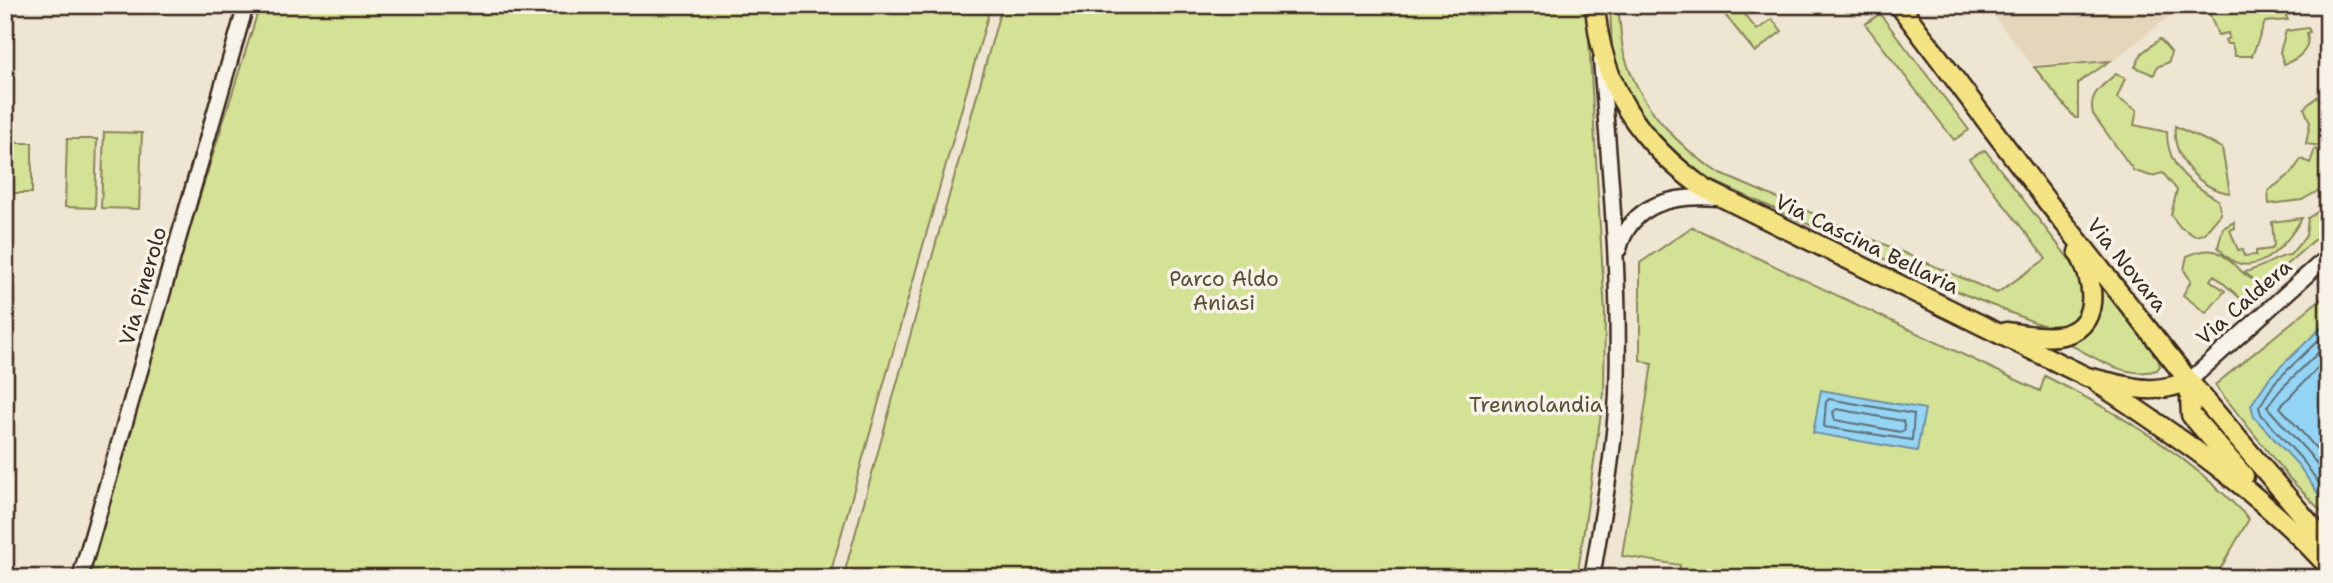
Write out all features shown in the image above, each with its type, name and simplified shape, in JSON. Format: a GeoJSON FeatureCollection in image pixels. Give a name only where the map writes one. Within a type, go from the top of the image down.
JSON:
{"type":"FeatureCollection","features":[{"type":"Feature","properties":{"kind":"main road","name":"Via Cascina Bellaria"},"geometry":{"type":"LineString","coordinates":[[1595,5],[1601,55],[1616,93],[1655,148],[1680,172],[1721,198],[2087,377]]}},
{"type":"Feature","properties":{"kind":"main road","name":"Via Novara"},"geometry":{"type":"LineString","coordinates":[[1899,5],[2046,200],[2189,381],[2328,545]]}},
{"type":"Feature","properties":{"kind":"main road"},"geometry":{"type":"LineString","coordinates":[[1992,331],[2056,336],[2075,330],[2089,315],[2093,288],[2086,266],[2046,200]]}},
{"type":"Feature","properties":{"kind":"main road"},"geometry":{"type":"LineString","coordinates":[[2087,377],[2150,391],[2164,390],[2189,381],[2190,415],[2281,518],[2328,566]]}},
{"type":"Feature","properties":{"kind":"main road"},"geometry":{"type":"LineString","coordinates":[[2087,377],[2198,449],[2281,518]]}},
{"type":"Feature","properties":{"kind":"street","name":"Via Pinerolo"},"geometry":{"type":"LineString","coordinates":[[80,578],[246,5]]}},
{"type":"Feature","properties":{"kind":"street","name":"Via Cascina Bellaria"},"geometry":{"type":"LineString","coordinates":[[1592,578],[1614,427],[1616,261],[1601,55]]}},
{"type":"Feature","properties":{"kind":"street","name":"Via Cascina Bellaria"},"geometry":{"type":"LineString","coordinates":[[1616,261],[1627,229],[1648,207],[1672,199],[1721,198]]}},
{"type":"Feature","properties":{"kind":"street","name":"Via Caldera"},"geometry":{"type":"LineString","coordinates":[[2189,381],[2328,256]]}},
{"type":"Feature","properties":{"kind":"shaded area"},"geometry":{"type":"Polygon","coordinates":[[[1985,5],[2184,5],[2114,60],[2032,65],[1985,5]]]}},
{"type":"Feature","properties":{"kind":"green space"},"geometry":{"type":"Polygon","coordinates":[[[260,5],[991,5],[829,578],[80,578],[260,5]]]}},
{"type":"Feature","properties":{"kind":"green space","name":"Parco Aldo Aniasi"},"geometry":{"type":"Polygon","coordinates":[[[1002,5],[1587,5],[1605,313],[1604,393],[1577,578],[843,578],[1002,5]]]}},
{"type":"Feature","properties":{"kind":"green space"},"geometry":{"type":"Polygon","coordinates":[[[1610,5],[1617,5],[1624,54],[1639,90],[1675,138],[1705,163],[1721,174],[1997,293],[2046,259],[1969,159],[1985,150],[2079,272],[2086,289],[2081,312],[2062,325],[2039,324],[1951,289],[1711,180],[1692,167],[1651,128],[1619,77],[1612,50],[1610,5]]]}},
{"type":"Feature","properties":{"kind":"green space"},"geometry":{"type":"Polygon","coordinates":[[[1717,5],[1737,5],[1757,30],[1772,19],[1782,31],[1755,52],[1717,5]]]}},
{"type":"Feature","properties":{"kind":"green space"},"geometry":{"type":"Polygon","coordinates":[[[2206,5],[2304,5],[2302,9],[2284,12],[2288,20],[2265,22],[2252,56],[2235,56],[2232,44],[2227,44],[2225,40],[2229,38],[2228,33],[2218,35],[2206,5]]]}},
{"type":"Feature","properties":{"kind":"green space"},"geometry":{"type":"Polygon","coordinates":[[[1880,14],[1969,130],[1954,140],[1865,24],[1880,14]]]}},
{"type":"Feature","properties":{"kind":"green space"},"geometry":{"type":"Polygon","coordinates":[[[2308,28],[2310,32],[2307,33],[2305,49],[2284,64],[2280,52],[2286,31],[2308,28]]]}},
{"type":"Feature","properties":{"kind":"green space"},"geometry":{"type":"Polygon","coordinates":[[[2160,39],[2171,52],[2169,62],[2157,67],[2154,75],[2135,67],[2142,53],[2160,39]]]}},
{"type":"Feature","properties":{"kind":"green space"},"geometry":{"type":"Polygon","coordinates":[[[2110,61],[2078,83],[2078,118],[2075,118],[2034,67],[2110,61]]]}},
{"type":"Feature","properties":{"kind":"green space"},"geometry":{"type":"Polygon","coordinates":[[[2116,74],[2125,78],[2117,98],[2137,110],[2134,125],[2167,132],[2171,156],[2182,174],[2218,200],[2221,214],[2204,234],[2195,236],[2180,227],[2171,215],[2177,190],[2163,173],[2151,176],[2134,171],[2093,114],[2094,96],[2116,74]]]}},
{"type":"Feature","properties":{"kind":"green space"},"geometry":{"type":"Polygon","coordinates":[[[2317,97],[2323,99],[2323,105],[2328,107],[2323,117],[2328,120],[2328,147],[2306,144],[2310,122],[2304,108],[2317,97]]]}},
{"type":"Feature","properties":{"kind":"green space"},"geometry":{"type":"Polygon","coordinates":[[[2175,126],[2222,148],[2230,193],[2208,185],[2190,170],[2178,149],[2175,126]]]}},
{"type":"Feature","properties":{"kind":"green space"},"geometry":{"type":"Polygon","coordinates":[[[104,132],[142,133],[139,209],[101,208],[104,132]]]}},
{"type":"Feature","properties":{"kind":"green space"},"geometry":{"type":"Polygon","coordinates":[[[67,139],[97,139],[95,208],[65,207],[67,139]]]}},
{"type":"Feature","properties":{"kind":"green space"},"geometry":{"type":"Polygon","coordinates":[[[7,143],[32,143],[32,193],[7,193],[7,143]]]}},
{"type":"Feature","properties":{"kind":"green space"},"geometry":{"type":"Polygon","coordinates":[[[2315,149],[2328,155],[2323,170],[2328,171],[2328,185],[2302,200],[2269,204],[2268,191],[2292,173],[2301,159],[2310,163],[2315,149]]]}},
{"type":"Feature","properties":{"kind":"green space"},"geometry":{"type":"Polygon","coordinates":[[[2328,205],[2328,228],[2263,285],[2258,282],[2258,290],[2240,298],[2214,275],[2210,280],[2225,291],[2206,313],[2183,295],[2191,281],[2184,270],[2187,256],[2210,250],[2218,252],[2246,275],[2257,282],[2244,272],[2290,255],[2306,236],[2308,218],[2328,205]]]}},
{"type":"Feature","properties":{"kind":"green space"},"geometry":{"type":"Polygon","coordinates":[[[2302,218],[2286,241],[2265,260],[2242,264],[2230,259],[2218,247],[2223,228],[2234,222],[2235,228],[2230,230],[2238,250],[2243,249],[2244,256],[2256,255],[2256,251],[2271,249],[2274,245],[2272,222],[2302,218]]]}},
{"type":"Feature","properties":{"kind":"green space"},"geometry":{"type":"Polygon","coordinates":[[[1692,227],[2040,391],[2045,376],[2102,406],[2154,438],[2202,475],[2249,519],[2215,578],[1679,578],[1680,565],[1622,556],[1652,364],[1640,360],[1640,263],[1692,227]]]}},
{"type":"Feature","properties":{"kind":"green space"},"geometry":{"type":"Polygon","coordinates":[[[2101,282],[2156,351],[2160,366],[2157,370],[2131,372],[2118,368],[2058,338],[2068,335],[2096,283],[2101,282]]]}},
{"type":"Feature","properties":{"kind":"green space"},"geometry":{"type":"Polygon","coordinates":[[[2328,293],[2328,518],[2289,478],[2215,385],[2328,293]]]}},
{"type":"Feature","properties":{"kind":"water"},"geometry":{"type":"Polygon","coordinates":[[[2328,321],[2328,508],[2299,466],[2254,417],[2251,405],[2270,377],[2328,321]]]}},
{"type":"Feature","properties":{"kind":"water"},"geometry":{"type":"Polygon","coordinates":[[[1821,390],[1925,409],[1917,451],[1813,433],[1821,390]]]}},
{"type":"Feature","properties":{"kind":"park label","name":"Trennolandia"},"geometry":{"type":"Point","coordinates":[1536,405]}}]}
